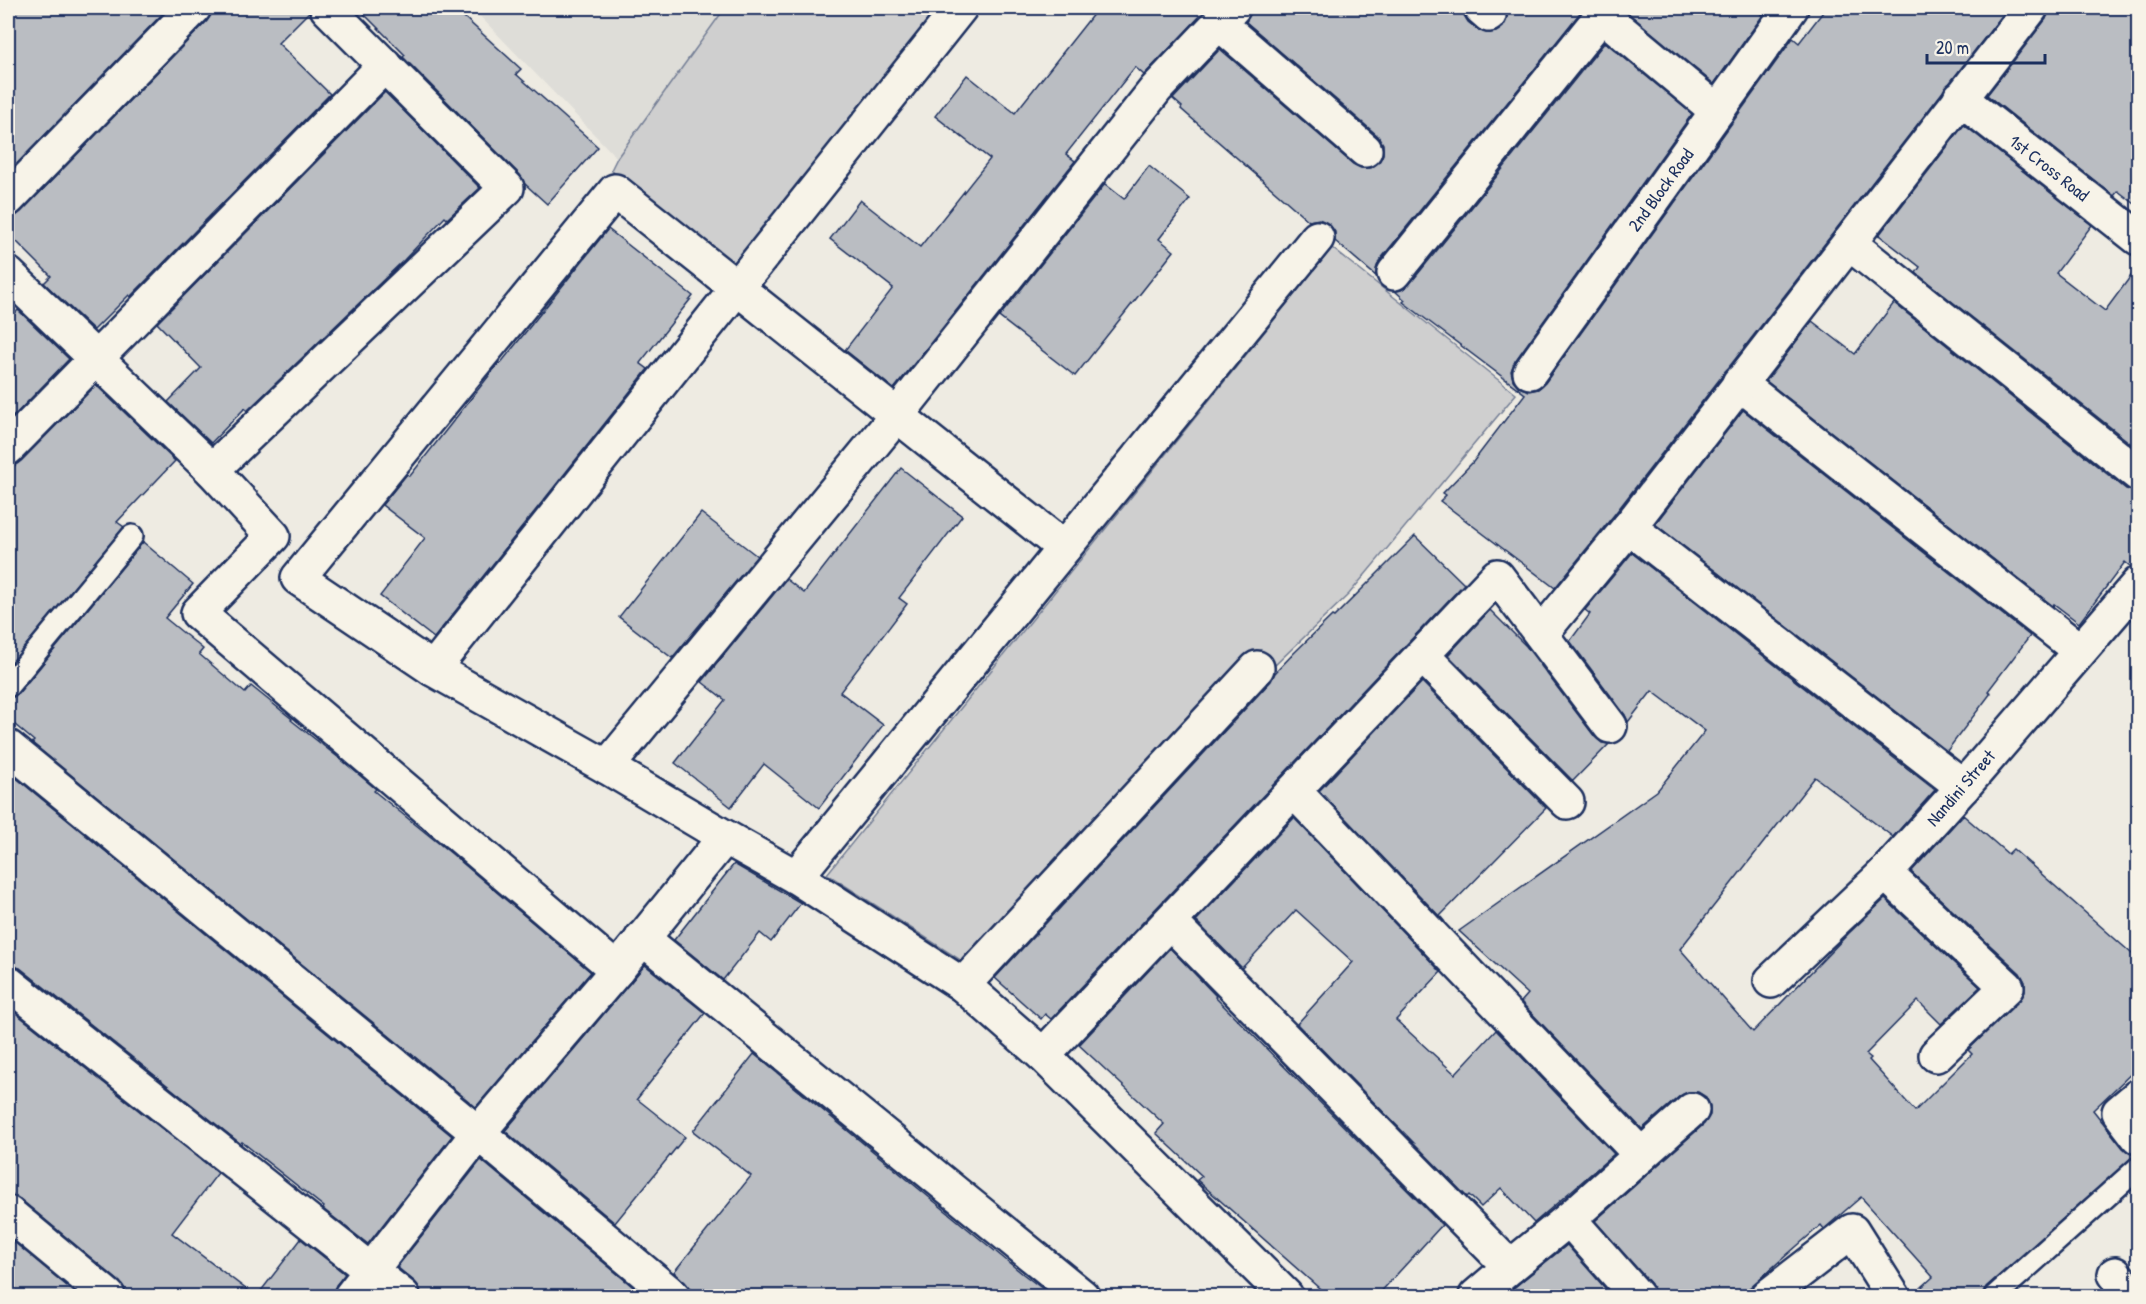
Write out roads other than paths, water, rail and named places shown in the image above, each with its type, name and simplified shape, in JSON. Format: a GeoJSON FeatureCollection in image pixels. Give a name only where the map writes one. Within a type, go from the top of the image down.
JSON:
{"type":"FeatureCollection","features":[{"type":"Feature","properties":{"kind":"street"},"geometry":{"type":"LineString","coordinates":[[8,199],[194,8]]}},
{"type":"Feature","properties":{"kind":"street"},"geometry":{"type":"LineString","coordinates":[[212,470],[507,188],[327,8]]}},
{"type":"Feature","properties":{"kind":"street"},"geometry":{"type":"LineString","coordinates":[[433,669],[960,8]]}},
{"type":"Feature","properties":{"kind":"street","name":"2nd Block Road"},"geometry":{"type":"LineString","coordinates":[[1530,372],[1791,8]]}},
{"type":"Feature","properties":{"kind":"street"},"geometry":{"type":"LineString","coordinates":[[1541,634],[1629,527],[2031,8]]}},
{"type":"Feature","properties":{"kind":"street"},"geometry":{"type":"LineString","coordinates":[[607,766],[898,414],[1156,89],[1226,15],[1365,150]]}},
{"type":"Feature","properties":{"kind":"street"},"geometry":{"type":"LineString","coordinates":[[1394,273],[1602,15],[1717,111]]}},
{"type":"Feature","properties":{"kind":"street"},"geometry":{"type":"LineString","coordinates":[[8,448],[385,65]]}},
{"type":"Feature","properties":{"kind":"street","name":"1st Cross Road"},"geometry":{"type":"LineString","coordinates":[[1960,98],[2139,238]]}},
{"type":"Feature","properties":{"kind":"street"},"geometry":{"type":"LineString","coordinates":[[1064,548],[615,191],[298,578],[433,669],[607,766],[724,837],[796,877],[963,985],[1043,1055],[1286,1296]]}},
{"type":"Feature","properties":{"kind":"street"},"geometry":{"type":"LineString","coordinates":[[796,877],[1317,238]]}},
{"type":"Feature","properties":{"kind":"street"},"geometry":{"type":"LineString","coordinates":[[1848,243],[2139,474]]}},
{"type":"Feature","properties":{"kind":"street"},"geometry":{"type":"LineString","coordinates":[[8,274],[212,470],[273,536],[198,614],[617,970]]}},
{"type":"Feature","properties":{"kind":"street"},"geometry":{"type":"LineString","coordinates":[[1739,383],[2079,650]]}},
{"type":"Feature","properties":{"kind":"street"},"geometry":{"type":"LineString","coordinates":[[1629,527],[1963,787]]}},
{"type":"Feature","properties":{"kind":"street"},"geometry":{"type":"LineString","coordinates":[[1043,1055],[1497,576],[1610,726]]}},
{"type":"Feature","properties":{"kind":"street","name":"Nandini Street"},"geometry":{"type":"LineString","coordinates":[[1771,981],[1885,873],[1963,787],[2079,650],[2139,584]]}},
{"type":"Feature","properties":{"kind":"street"},"geometry":{"type":"LineString","coordinates":[[1423,656],[1567,802]]}},
{"type":"Feature","properties":{"kind":"street"},"geometry":{"type":"LineString","coordinates":[[963,985],[1257,668]]}},
{"type":"Feature","properties":{"kind":"street"},"geometry":{"type":"LineString","coordinates":[[8,747],[673,1296]]}},
{"type":"Feature","properties":{"kind":"street"},"geometry":{"type":"LineString","coordinates":[[1294,790],[1641,1155]]}},
{"type":"Feature","properties":{"kind":"street"},"geometry":{"type":"LineString","coordinates":[[351,1296],[478,1133],[617,970],[724,837]]}},
{"type":"Feature","properties":{"kind":"street"},"geometry":{"type":"LineString","coordinates":[[1885,873],[2007,987],[1936,1055]]}},
{"type":"Feature","properties":{"kind":"street"},"geometry":{"type":"LineString","coordinates":[[1170,922],[1510,1267]]}},
{"type":"Feature","properties":{"kind":"street"},"geometry":{"type":"LineString","coordinates":[[642,938],[1082,1296]]}},
{"type":"Feature","properties":{"kind":"street"},"geometry":{"type":"LineString","coordinates":[[8,983],[403,1296]]}},
{"type":"Feature","properties":{"kind":"street"},"geometry":{"type":"LineString","coordinates":[[2139,1096],[2119,1112],[2139,1137]]}},
{"type":"Feature","properties":{"kind":"street"},"geometry":{"type":"LineString","coordinates":[[1476,1296],[1569,1220],[1692,1110]]}},
{"type":"Feature","properties":{"kind":"street"},"geometry":{"type":"LineString","coordinates":[[8,1213],[108,1296]]}},
{"type":"Feature","properties":{"kind":"street"},"geometry":{"type":"LineString","coordinates":[[1569,1220],[1637,1296]]}},
{"type":"Feature","properties":{"kind":"street"},"geometry":{"type":"LineString","coordinates":[[1768,1296],[1851,1231],[1893,1296]]}},
{"type":"Feature","properties":{"kind":"lane"},"geometry":{"type":"LineString","coordinates":[[8,686],[132,536]]}},
{"type":"Feature","properties":{"kind":"lane"},"geometry":{"type":"LineString","coordinates":[[2139,1153],[2136,1155],[2139,1159]]}},
{"type":"Feature","properties":{"kind":"lane"},"geometry":{"type":"LineString","coordinates":[[1995,1296],[2139,1168]]}}]}
